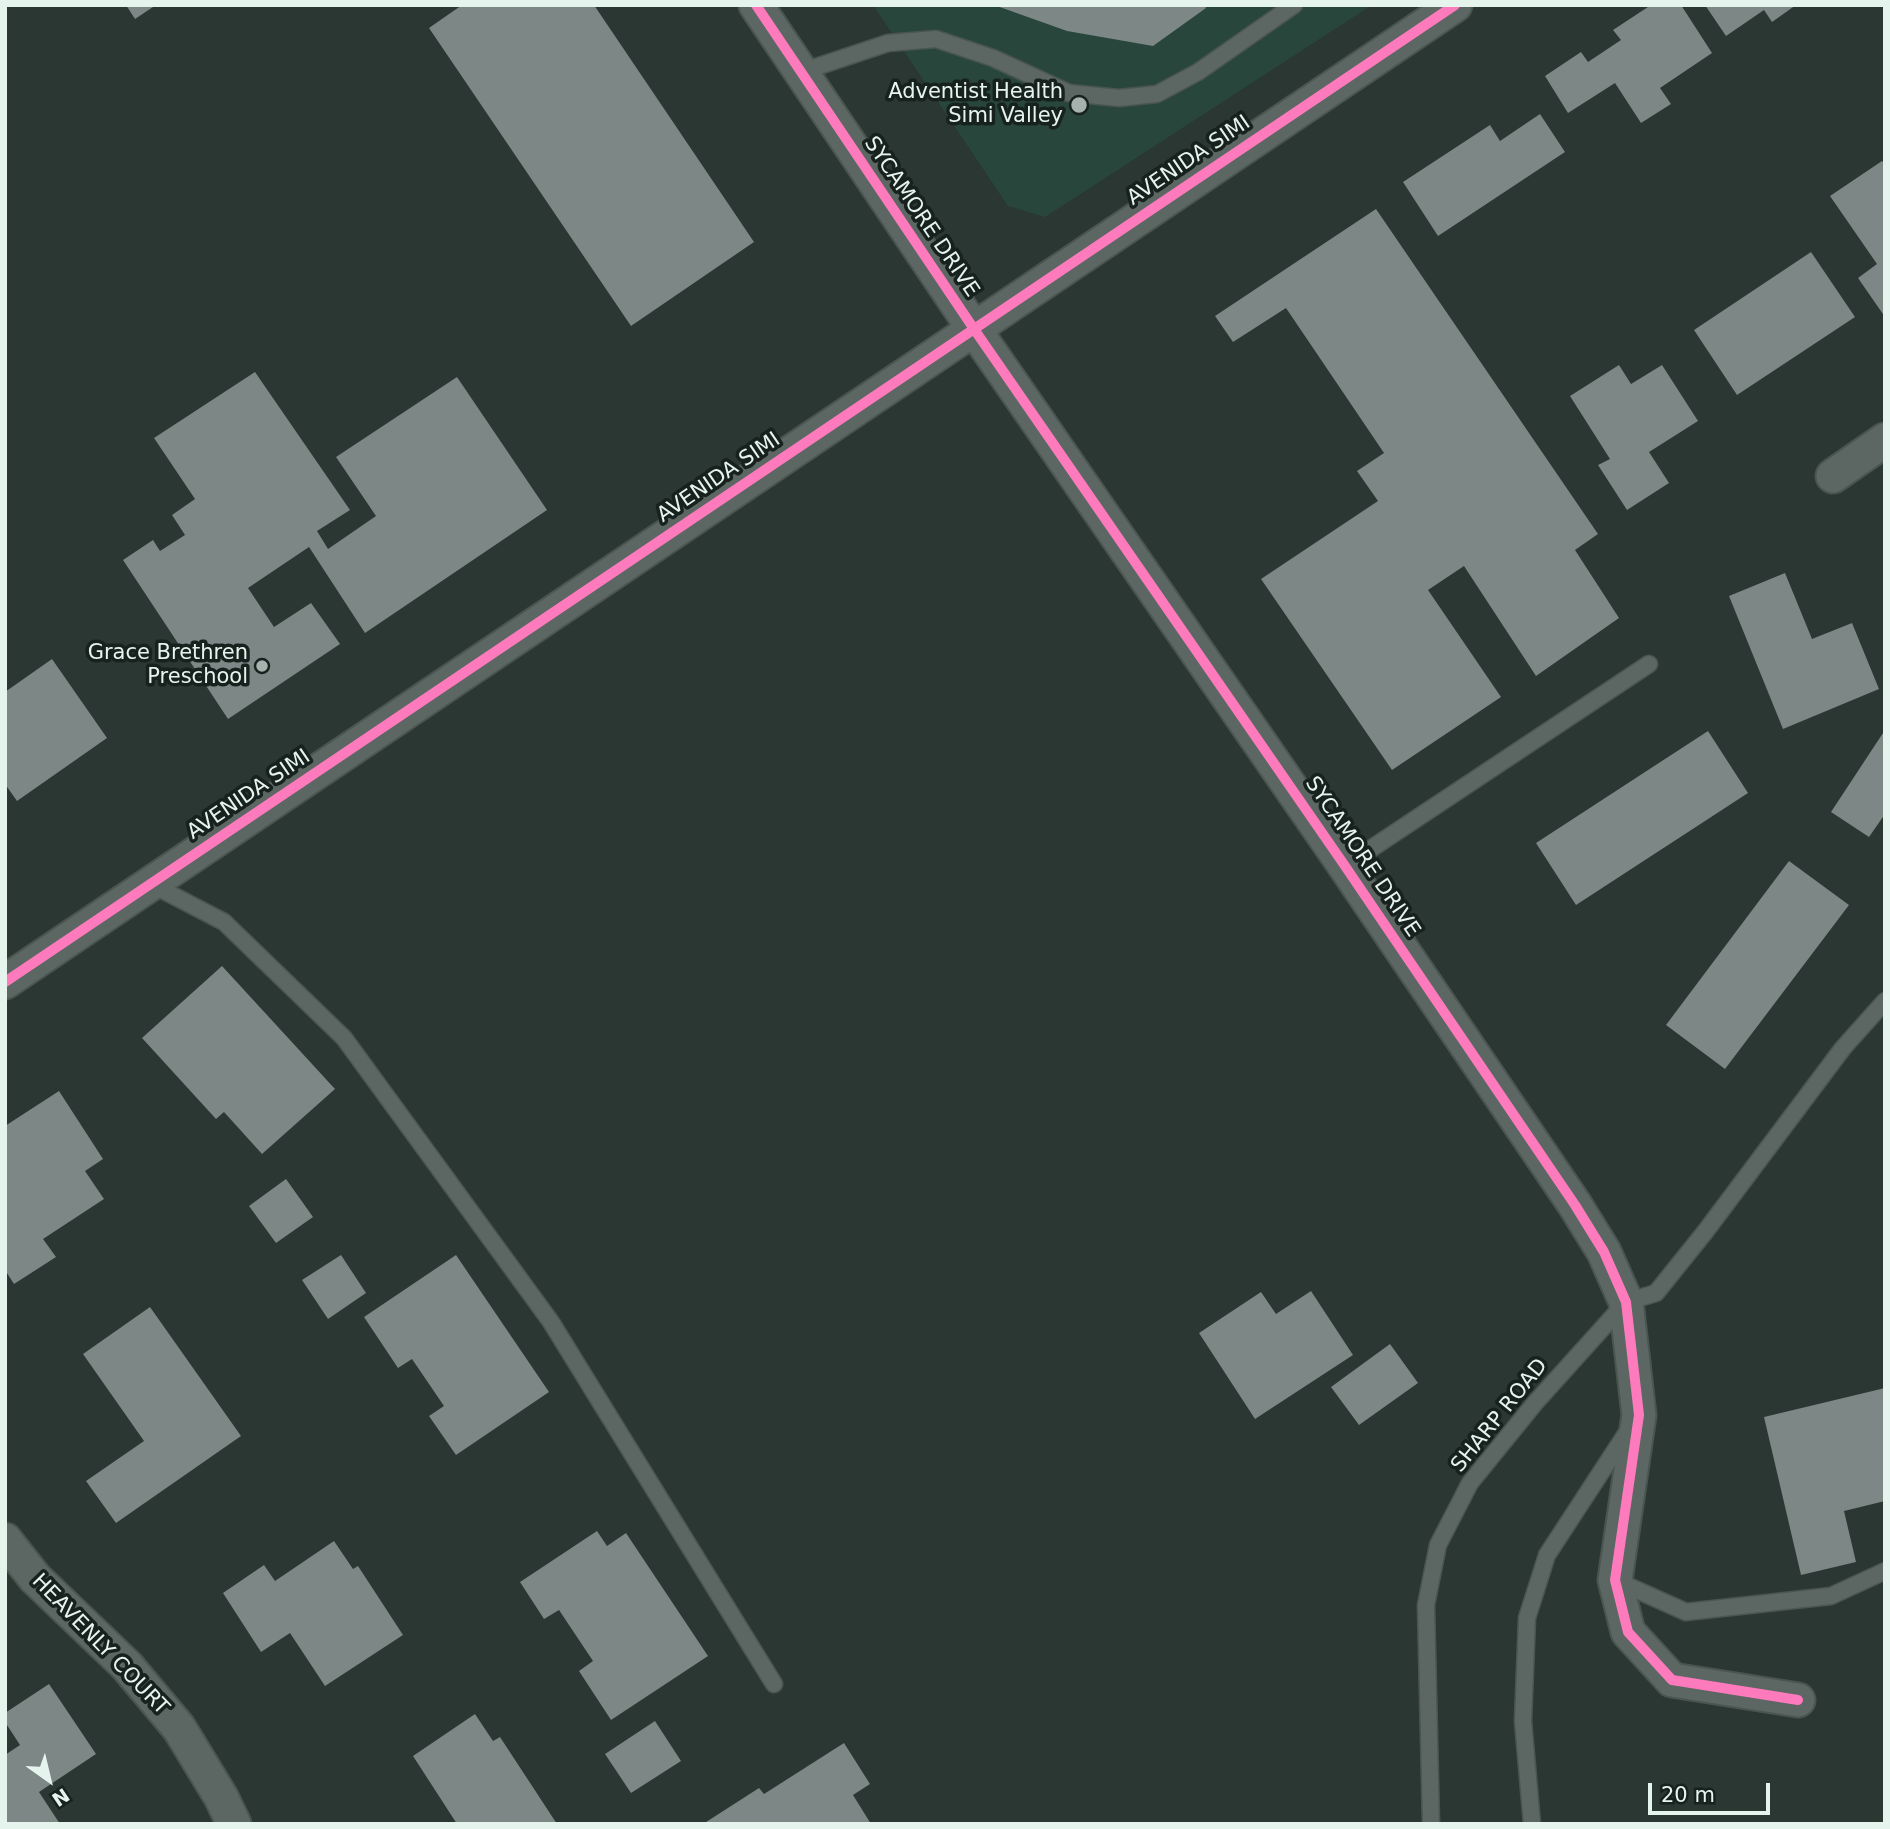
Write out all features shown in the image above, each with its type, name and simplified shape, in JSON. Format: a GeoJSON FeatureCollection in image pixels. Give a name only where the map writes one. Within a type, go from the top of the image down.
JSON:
{"type":"FeatureCollection","features":[{"type":"Feature","properties":{"kind":"street","name":"SYCAMORE DRIVE"},"geometry":{"type":"LineString","coordinates":[[755,5],[974,329],[1345,866],[1575,1205],[1604,1252],[1626,1302],[1639,1415],[1615,1580],[1628,1632],[1672,1680],[1798,1700]]}},
{"type":"Feature","properties":{"kind":"street","name":"AVENIDA SIMI"},"geometry":{"type":"LineString","coordinates":[[7,977],[151,884],[1455,5]]}},
{"type":"Feature","properties":{"kind":"street"},"geometry":{"type":"LineString","coordinates":[[1833,476],[1885,440]]}},
{"type":"Feature","properties":{"kind":"street","name":"HEAVENLY COURT"},"geometry":{"type":"LineString","coordinates":[[5,1540],[35,1578],[127,1666],[179,1728],[221,1797],[234,1824]]}},
{"type":"Feature","properties":{"kind":"lane"},"geometry":{"type":"LineString","coordinates":[[801,72],[888,43],[936,39],[993,58],[1069,93],[1119,98],[1157,94],[1198,72],[1294,5]]}},
{"type":"Feature","properties":{"kind":"lane"},"geometry":{"type":"LineString","coordinates":[[1345,866],[1649,664]]}},
{"type":"Feature","properties":{"kind":"lane"},"geometry":{"type":"LineString","coordinates":[[151,884],[224,922],[344,1038],[551,1322],[774,1684]]}},
{"type":"Feature","properties":{"kind":"lane"},"geometry":{"type":"LineString","coordinates":[[1626,1302],[1657,1293],[1843,1048],[1885,1001]]}},
{"type":"Feature","properties":{"kind":"lane","name":"SHARP ROAD"},"geometry":{"type":"LineString","coordinates":[[1431,1824],[1426,1605],[1438,1545],[1470,1483],[1535,1403],[1626,1302]]}},
{"type":"Feature","properties":{"kind":"lane"},"geometry":{"type":"LineString","coordinates":[[1532,1824],[1523,1721],[1527,1618],[1547,1555],[1639,1415]]}},
{"type":"Feature","properties":{"kind":"lane"},"geometry":{"type":"LineString","coordinates":[[1615,1580],[1686,1612],[1830,1596],[1885,1571]]}},
{"type":"Feature","properties":{"kind":"shaded area","name":"Adventist Health Simi Valley"},"geometry":{"type":"Polygon","coordinates":[[[873,5],[1372,5],[1045,217],[1008,206],[873,5]]]}},
{"type":"Feature","properties":{"kind":"building"},"geometry":{"type":"Polygon","coordinates":[[[126,5],[156,5],[135,19],[126,5]]]}},
{"type":"Feature","properties":{"kind":"building"},"geometry":{"type":"Polygon","coordinates":[[[462,5],[594,5],[754,242],[631,326],[429,28],[462,5]]]}},
{"type":"Feature","properties":{"kind":"building"},"geometry":{"type":"Polygon","coordinates":[[[994,5],[1204,5],[1206,8],[1153,46],[1067,31],[994,5]]]}},
{"type":"Feature","properties":{"kind":"building"},"geometry":{"type":"Polygon","coordinates":[[[1651,5],[1681,5],[1712,53],[1660,88],[1671,104],[1641,123],[1615,83],[1568,113],[1545,76],[1581,52],[1588,62],[1621,40],[1613,30],[1651,5]]]}},
{"type":"Feature","properties":{"kind":"building"},"geometry":{"type":"Polygon","coordinates":[[[1705,5],[1796,5],[1772,22],[1764,10],[1726,36],[1705,5]]]}},
{"type":"Feature","properties":{"kind":"building"},"geometry":{"type":"Polygon","coordinates":[[[1540,114],[1565,152],[1438,236],[1403,182],[1490,125],[1500,141],[1540,114]]]}},
{"type":"Feature","properties":{"kind":"building"},"geometry":{"type":"Polygon","coordinates":[[[1882,161],[1885,164],[1885,317],[1858,278],[1877,264],[1830,196],[1882,161]]]}},
{"type":"Feature","properties":{"kind":"building"},"geometry":{"type":"Polygon","coordinates":[[[1376,209],[1598,534],[1575,550],[1619,618],[1536,676],[1464,566],[1428,590],[1501,697],[1392,770],[1261,579],[1378,501],[1357,471],[1384,453],[1286,308],[1233,342],[1215,316],[1376,209]]]}},
{"type":"Feature","properties":{"kind":"building"},"geometry":{"type":"Polygon","coordinates":[[[1811,252],[1855,317],[1737,395],[1694,330],[1811,252]]]}},
{"type":"Feature","properties":{"kind":"building"},"geometry":{"type":"Polygon","coordinates":[[[1619,365],[1631,384],[1662,365],[1698,421],[1649,452],[1669,483],[1627,510],[1598,465],[1610,459],[1570,396],[1619,365]]]}},
{"type":"Feature","properties":{"kind":"building"},"geometry":{"type":"Polygon","coordinates":[[[255,372],[350,510],[317,531],[328,549],[376,516],[336,457],[457,377],[547,510],[365,633],[309,547],[248,588],[274,627],[311,603],[340,644],[228,719],[123,560],[153,540],[160,551],[185,535],[172,515],[195,499],[154,438],[255,372]]]}},
{"type":"Feature","properties":{"kind":"building"},"geometry":{"type":"Polygon","coordinates":[[[1785,573],[1812,639],[1852,623],[1879,689],[1783,729],[1729,596],[1785,573]]]}},
{"type":"Feature","properties":{"kind":"building"},"geometry":{"type":"Polygon","coordinates":[[[52,659],[107,738],[17,801],[5,784],[5,692],[52,659]]]}},
{"type":"Feature","properties":{"kind":"building"},"geometry":{"type":"Polygon","coordinates":[[[1708,731],[1748,793],[1576,905],[1536,843],[1708,731]]]}},
{"type":"Feature","properties":{"kind":"building"},"geometry":{"type":"Polygon","coordinates":[[[1883,733],[1885,814],[1869,837],[1831,812],[1883,733]]]}},
{"type":"Feature","properties":{"kind":"building"},"geometry":{"type":"Polygon","coordinates":[[[1789,861],[1849,905],[1725,1069],[1666,1025],[1789,861]]]}},
{"type":"Feature","properties":{"kind":"building"},"geometry":{"type":"Polygon","coordinates":[[[222,966],[335,1089],[262,1154],[224,1112],[216,1119],[142,1038],[222,966]]]}},
{"type":"Feature","properties":{"kind":"building"},"geometry":{"type":"Polygon","coordinates":[[[59,1091],[103,1159],[85,1171],[104,1199],[43,1239],[56,1257],[14,1284],[5,1270],[5,1126],[59,1091]]]}},
{"type":"Feature","properties":{"kind":"building"},"geometry":{"type":"Polygon","coordinates":[[[286,1179],[313,1217],[276,1243],[249,1206],[286,1179]]]}},
{"type":"Feature","properties":{"kind":"building"},"geometry":{"type":"Polygon","coordinates":[[[341,1255],[366,1293],[328,1319],[302,1280],[341,1255]]]}},
{"type":"Feature","properties":{"kind":"building"},"geometry":{"type":"Polygon","coordinates":[[[456,1255],[549,1392],[456,1455],[429,1416],[444,1406],[412,1359],[398,1368],[364,1317],[456,1255]]]}},
{"type":"Feature","properties":{"kind":"building"},"geometry":{"type":"Polygon","coordinates":[[[1311,1291],[1353,1355],[1255,1419],[1199,1333],[1261,1292],[1276,1314],[1311,1291]]]}},
{"type":"Feature","properties":{"kind":"building"},"geometry":{"type":"Polygon","coordinates":[[[150,1307],[241,1436],[116,1523],[86,1481],[144,1441],[83,1354],[150,1307]]]}},
{"type":"Feature","properties":{"kind":"building"},"geometry":{"type":"Polygon","coordinates":[[[1390,1344],[1418,1383],[1359,1425],[1331,1387],[1390,1344]]]}},
{"type":"Feature","properties":{"kind":"building"},"geometry":{"type":"Polygon","coordinates":[[[1885,1388],[1885,1501],[1844,1511],[1856,1562],[1801,1575],[1764,1417],[1885,1388]]]}},
{"type":"Feature","properties":{"kind":"building"},"geometry":{"type":"Polygon","coordinates":[[[597,1531],[607,1546],[626,1533],[708,1656],[611,1720],[579,1671],[593,1661],[559,1610],[544,1619],[520,1582],[597,1531]]]}},
{"type":"Feature","properties":{"kind":"building"},"geometry":{"type":"Polygon","coordinates":[[[334,1541],[353,1569],[358,1566],[403,1635],[325,1686],[290,1633],[261,1652],[223,1593],[264,1565],[275,1581],[334,1541]]]}},
{"type":"Feature","properties":{"kind":"building"},"geometry":{"type":"Polygon","coordinates":[[[49,1684],[96,1754],[39,1792],[60,1824],[5,1824],[5,1755],[20,1745],[5,1722],[5,1713],[49,1684]]]}},
{"type":"Feature","properties":{"kind":"building"},"geometry":{"type":"Polygon","coordinates":[[[475,1714],[493,1741],[500,1737],[557,1824],[457,1824],[413,1756],[475,1714]]]}},
{"type":"Feature","properties":{"kind":"building"},"geometry":{"type":"Polygon","coordinates":[[[655,1721],[681,1761],[631,1793],[605,1754],[655,1721]]]}},
{"type":"Feature","properties":{"kind":"building"},"geometry":{"type":"Polygon","coordinates":[[[844,1743],[870,1784],[853,1795],[871,1824],[703,1824],[759,1788],[764,1794],[844,1743]]]}},
{"type":"Feature","properties":{"kind":"cycle path"},"geometry":{"type":"LineString","coordinates":[[756,5],[974,329],[1345,866],[1575,1205],[1604,1252],[1626,1302],[1639,1415],[1615,1580],[1628,1632],[1672,1680],[1798,1700]]}},
{"type":"Feature","properties":{"kind":"cycle path"},"geometry":{"type":"LineString","coordinates":[[5,982],[1455,5]]}},
{"type":"Feature","properties":{"kind":"place","name":"Adventist Health Simi Valley"},"geometry":{"type":"Point","coordinates":[1079,105]}},
{"type":"Feature","properties":{"kind":"place","name":"Grace Brethren Preschool"},"geometry":{"type":"Point","coordinates":[262,666]}}]}
